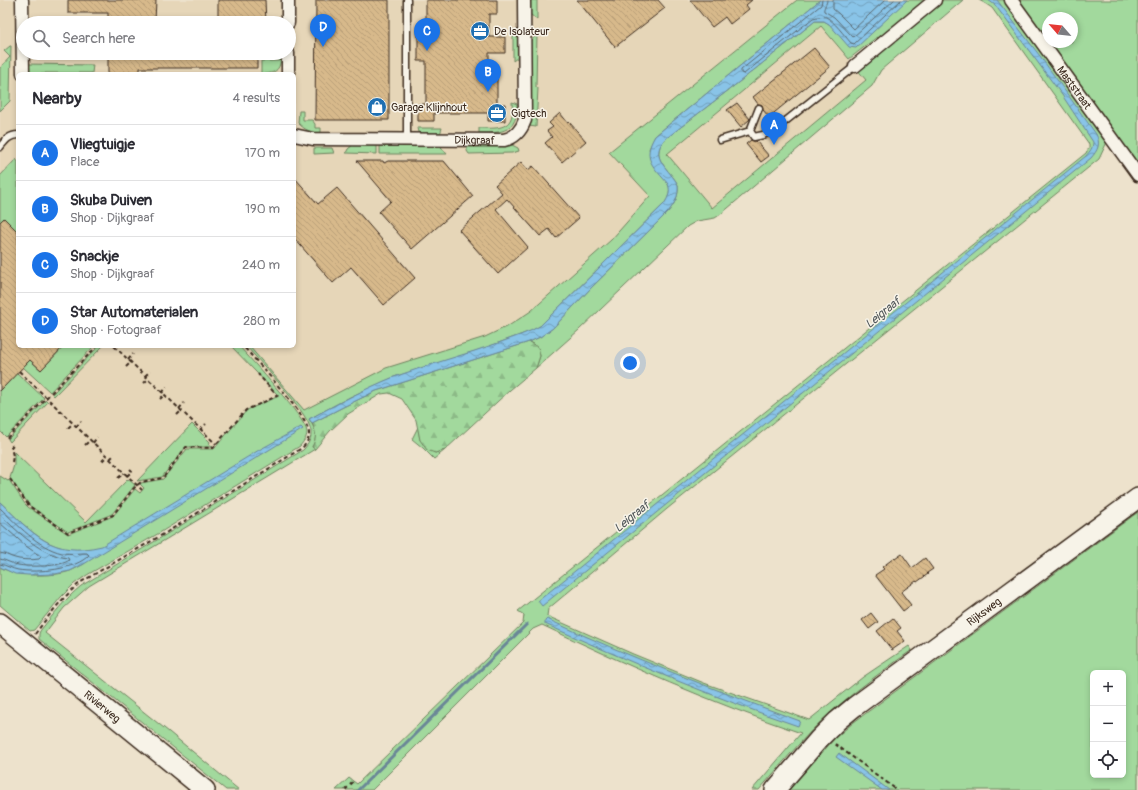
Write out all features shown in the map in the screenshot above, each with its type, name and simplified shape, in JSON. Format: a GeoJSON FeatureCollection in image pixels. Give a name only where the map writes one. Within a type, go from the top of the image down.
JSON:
{"type":"FeatureCollection","features":[{"type":"Feature","properties":{"kind":"main road","name":"Rijksweg"},"geometry":{"type":"LineString","coordinates":[[775,790],[828,730],[854,707],[1138,498]]}},
{"type":"Feature","properties":{"kind":"main road","name":"Rivierweg"},"geometry":{"type":"LineString","coordinates":[[0,623],[205,790]]}},
{"type":"Feature","properties":{"kind":"street"},"geometry":{"type":"LineString","coordinates":[[22,0],[22,16]]}},
{"type":"Feature","properties":{"kind":"street"},"geometry":{"type":"LineString","coordinates":[[288,0],[288,16]]}},
{"type":"Feature","properties":{"kind":"street","name":"Dijkgraaf"},"geometry":{"type":"LineString","coordinates":[[296,135],[313,139],[509,139],[518,133],[524,120],[524,0]]}},
{"type":"Feature","properties":{"kind":"street"},"geometry":{"type":"LineString","coordinates":[[855,66],[935,0]]}},
{"type":"Feature","properties":{"kind":"street","name":"Maststraat"},"geometry":{"type":"LineString","coordinates":[[1011,0],[1138,175]]}},
{"type":"Feature","properties":{"kind":"street"},"geometry":{"type":"LineString","coordinates":[[23,60],[23,72]]}},
{"type":"Feature","properties":{"kind":"street"},"geometry":{"type":"LineString","coordinates":[[288,60],[288,72]]}},
{"type":"Feature","properties":{"kind":"lane"},"geometry":{"type":"LineString","coordinates":[[407,0],[407,139]]}},
{"type":"Feature","properties":{"kind":"lane"},"geometry":{"type":"LineString","coordinates":[[750,131],[754,137],[763,136],[773,131],[855,66]]}},
{"type":"Feature","properties":{"kind":"lane"},"geometry":{"type":"LineString","coordinates":[[750,131],[759,108]]}},
{"type":"Feature","properties":{"kind":"lane"},"geometry":{"type":"LineString","coordinates":[[720,140],[750,131]]}},
{"type":"Feature","properties":{"kind":"lane"},"geometry":{"type":"LineString","coordinates":[[0,147],[8,138],[16,135]]}},
{"type":"Feature","properties":{"kind":"path"},"geometry":{"type":"LineString","coordinates":[[7,438],[95,348]]}},
{"type":"Feature","properties":{"kind":"path"},"geometry":{"type":"LineString","coordinates":[[116,348],[216,444]]}},
{"type":"Feature","properties":{"kind":"path"},"geometry":{"type":"LineString","coordinates":[[33,636],[62,599],[81,582],[168,532],[302,448],[306,444],[310,434],[309,429],[296,407],[245,348]]}},
{"type":"Feature","properties":{"kind":"path"},"geometry":{"type":"LineString","coordinates":[[128,360],[133,354]]}},
{"type":"Feature","properties":{"kind":"path"},"geometry":{"type":"LineString","coordinates":[[126,366],[131,362]]}},
{"type":"Feature","properties":{"kind":"path"},"geometry":{"type":"LineString","coordinates":[[18,371],[142,490]]}},
{"type":"Feature","properties":{"kind":"path"},"geometry":{"type":"LineString","coordinates":[[145,376],[150,371]]}},
{"type":"Feature","properties":{"kind":"path"},"geometry":{"type":"LineString","coordinates":[[10,479],[29,506],[68,533],[113,515],[141,482],[163,478],[186,447],[213,448],[246,410],[277,396],[258,374]]}},
{"type":"Feature","properties":{"kind":"path"},"geometry":{"type":"LineString","coordinates":[[144,383],[148,379]]}},
{"type":"Feature","properties":{"kind":"path"},"geometry":{"type":"LineString","coordinates":[[160,399],[167,387]]}},
{"type":"Feature","properties":{"kind":"path"},"geometry":{"type":"LineString","coordinates":[[177,415],[184,403]]}},
{"type":"Feature","properties":{"kind":"path"},"geometry":{"type":"LineString","coordinates":[[76,426],[81,421]]}},
{"type":"Feature","properties":{"kind":"path"},"geometry":{"type":"LineString","coordinates":[[68,428],[73,423]]}},
{"type":"Feature","properties":{"kind":"path"},"geometry":{"type":"LineString","coordinates":[[200,430],[206,424]]}},
{"type":"Feature","properties":{"kind":"path"},"geometry":{"type":"LineString","coordinates":[[93,443],[98,437]]}},
{"type":"Feature","properties":{"kind":"path"},"geometry":{"type":"LineString","coordinates":[[85,445],[90,440]]}},
{"type":"Feature","properties":{"kind":"path"},"geometry":{"type":"LineString","coordinates":[[12,462],[13,456],[11,447],[13,445]]}},
{"type":"Feature","properties":{"kind":"path"},"geometry":{"type":"LineString","coordinates":[[110,459],[115,454]]}},
{"type":"Feature","properties":{"kind":"path"},"geometry":{"type":"LineString","coordinates":[[102,461],[107,456]]}},
{"type":"Feature","properties":{"kind":"path"},"geometry":{"type":"LineString","coordinates":[[127,476],[132,471],[130,469]]}},
{"type":"Feature","properties":{"kind":"path"},"geometry":{"type":"LineString","coordinates":[[118,478],[124,473]]}},
{"type":"Feature","properties":{"kind":"path"},"geometry":{"type":"LineString","coordinates":[[828,730],[843,750],[897,790]]}},
{"type":"Feature","properties":{"kind":"path"},"geometry":{"type":"LineString","coordinates":[[345,790],[354,782]]}},
{"type":"Feature","properties":{"kind":"shaded area"},"geometry":{"type":"Polygon","coordinates":[[[0,0],[895,0],[816,12],[657,140],[673,185],[551,324],[384,385],[310,421],[301,428],[101,549],[0,539],[0,0]]]}},
{"type":"Feature","properties":{"kind":"shaded area"},"geometry":{"type":"Polygon","coordinates":[[[821,26],[866,80],[712,208],[667,154],[821,26]]]}},
{"type":"Feature","properties":{"kind":"green space"},"geometry":{"type":"Polygon","coordinates":[[[530,0],[537,0],[537,20],[530,14],[530,0]]]}},
{"type":"Feature","properties":{"kind":"green space"},"geometry":{"type":"Polygon","coordinates":[[[797,0],[820,0],[655,136],[649,149],[670,188],[668,198],[664,204],[540,326],[531,331],[485,348],[394,377],[350,397],[309,419],[316,436],[312,447],[315,449],[89,586],[64,608],[45,633],[239,790],[226,790],[39,639],[40,631],[54,613],[81,586],[303,450],[306,446],[310,439],[311,431],[302,412],[248,348],[251,348],[304,410],[386,368],[485,337],[510,325],[531,311],[611,240],[650,196],[609,152],[797,0]]]}},
{"type":"Feature","properties":{"kind":"green space"},"geometry":{"type":"Polygon","coordinates":[[[905,0],[930,0],[881,41],[877,37],[849,59],[821,26],[667,154],[712,208],[866,80],[856,68],[940,0],[963,0],[881,70],[872,86],[721,214],[715,218],[697,221],[688,226],[579,330],[536,368],[540,356],[538,347],[529,342],[540,337],[553,328],[668,212],[675,202],[678,193],[678,185],[662,164],[659,153],[660,147],[664,140],[815,21],[824,21],[829,24],[905,0]]]}},
{"type":"Feature","properties":{"kind":"green space"},"geometry":{"type":"Polygon","coordinates":[[[979,0],[1006,0],[1107,142],[1099,159],[667,509],[548,609],[547,616],[704,683],[809,720],[863,677],[909,646],[912,650],[860,688],[830,713],[802,741],[759,790],[752,790],[801,733],[670,683],[605,655],[542,625],[533,629],[372,790],[336,790],[349,778],[357,784],[523,623],[524,615],[518,611],[1086,153],[1089,148],[1089,144],[992,8],[979,0]]]}},
{"type":"Feature","properties":{"kind":"green space"},"geometry":{"type":"Polygon","coordinates":[[[1016,0],[1138,0],[1138,168],[1051,48],[1078,48],[1078,12],[1042,12],[1042,36],[1016,0]]]}},
{"type":"Feature","properties":{"kind":"green space"},"geometry":{"type":"Polygon","coordinates":[[[513,29],[518,33],[518,57],[513,61],[513,29]]]}},
{"type":"Feature","properties":{"kind":"green space"},"geometry":{"type":"Polygon","coordinates":[[[537,35],[536,87],[538,88],[536,127],[529,126],[530,41],[537,35]]]}},
{"type":"Feature","properties":{"kind":"green space"},"geometry":{"type":"Polygon","coordinates":[[[11,46],[10,101],[0,111],[0,68],[10,57],[4,51],[11,46]]]}},
{"type":"Feature","properties":{"kind":"green space"},"geometry":{"type":"Polygon","coordinates":[[[281,60],[279,67],[274,72],[261,72],[261,61],[281,60]]]}},
{"type":"Feature","properties":{"kind":"green space"},"geometry":{"type":"Polygon","coordinates":[[[29,64],[93,65],[92,72],[29,72],[29,64]]]}},
{"type":"Feature","properties":{"kind":"green space"},"geometry":{"type":"Polygon","coordinates":[[[512,102],[517,104],[517,113],[515,120],[507,129],[495,132],[479,133],[479,128],[499,128],[507,124],[512,115],[512,102]]]}},
{"type":"Feature","properties":{"kind":"green space"},"geometry":{"type":"Polygon","coordinates":[[[299,111],[303,111],[303,120],[312,120],[315,124],[315,128],[321,128],[321,133],[308,131],[298,123],[299,111]]]}},
{"type":"Feature","properties":{"kind":"green space"},"geometry":{"type":"Polygon","coordinates":[[[417,128],[442,128],[441,132],[438,134],[425,134],[418,132],[417,128]]]}},
{"type":"Feature","properties":{"kind":"green space"},"geometry":{"type":"Polygon","coordinates":[[[353,145],[377,145],[377,154],[346,153],[353,145]]]}},
{"type":"Feature","properties":{"kind":"green space"},"geometry":{"type":"Polygon","coordinates":[[[380,145],[436,145],[441,147],[447,154],[380,154],[380,145]]]}},
{"type":"Feature","properties":{"kind":"green space"},"geometry":{"type":"Polygon","coordinates":[[[512,145],[518,148],[519,151],[512,153],[469,154],[467,151],[469,146],[512,145]]]}},
{"type":"Feature","properties":{"kind":"green space"},"geometry":{"type":"Polygon","coordinates":[[[314,148],[332,148],[334,153],[314,154],[314,148]]]}},
{"type":"Feature","properties":{"kind":"green space"},"geometry":{"type":"Polygon","coordinates":[[[16,159],[16,231],[0,222],[0,176],[16,159]]]}},
{"type":"Feature","properties":{"kind":"green space"},"geometry":{"type":"Polygon","coordinates":[[[529,342],[538,347],[540,356],[536,368],[445,450],[435,453],[427,450],[420,440],[416,420],[402,399],[389,393],[381,394],[348,414],[330,431],[315,449],[312,447],[315,441],[315,435],[312,423],[376,391],[529,342]]]}},
{"type":"Feature","properties":{"kind":"green space"},"geometry":{"type":"Polygon","coordinates":[[[62,348],[92,348],[50,392],[23,367],[30,360],[41,370],[62,348]]]}},
{"type":"Feature","properties":{"kind":"green space"},"geometry":{"type":"Polygon","coordinates":[[[97,348],[101,348],[54,396],[52,394],[97,348]]]}},
{"type":"Feature","properties":{"kind":"green space"},"geometry":{"type":"Polygon","coordinates":[[[233,348],[241,348],[298,415],[307,432],[304,441],[300,446],[161,532],[87,575],[74,584],[61,597],[34,630],[30,631],[0,605],[0,567],[15,573],[35,575],[63,573],[84,564],[91,549],[66,549],[45,541],[29,529],[0,502],[0,476],[8,481],[9,480],[28,507],[68,534],[113,516],[135,489],[140,493],[144,488],[140,484],[141,483],[163,479],[187,449],[214,449],[247,410],[279,396],[233,348]]]}},
{"type":"Feature","properties":{"kind":"green space"},"geometry":{"type":"Polygon","coordinates":[[[17,373],[44,398],[6,437],[0,431],[0,391],[17,373]]]}},
{"type":"Feature","properties":{"kind":"green space"},"geometry":{"type":"Polygon","coordinates":[[[46,400],[48,402],[10,442],[8,439],[46,400]]]}},
{"type":"Feature","properties":{"kind":"green space"},"geometry":{"type":"Polygon","coordinates":[[[192,424],[213,447],[186,447],[162,477],[137,481],[192,424]]]}},
{"type":"Feature","properties":{"kind":"green space"},"geometry":{"type":"Polygon","coordinates":[[[418,427],[420,440],[435,453],[445,450],[434,459],[412,439],[418,427]]]}},
{"type":"Feature","properties":{"kind":"green space"},"geometry":{"type":"Polygon","coordinates":[[[14,452],[86,522],[128,479],[135,485],[112,514],[68,532],[30,506],[10,478],[14,465],[14,452]]]}},
{"type":"Feature","properties":{"kind":"green space"},"geometry":{"type":"Polygon","coordinates":[[[1138,512],[1138,790],[789,790],[835,738],[854,722],[1138,512]]]}},
{"type":"Feature","properties":{"kind":"water"},"geometry":{"type":"Polygon","coordinates":[[[820,0],[907,0],[856,48],[849,47],[829,24],[824,21],[815,21],[664,140],[660,147],[659,153],[662,164],[678,185],[678,193],[675,202],[668,212],[553,328],[540,337],[529,342],[376,391],[312,423],[309,419],[394,377],[501,342],[540,326],[664,204],[668,197],[669,187],[654,167],[649,157],[651,144],[655,136],[820,0]]]}},
{"type":"Feature","properties":{"kind":"water"},"geometry":{"type":"Polygon","coordinates":[[[988,0],[997,0],[1040,56],[1096,134],[1098,138],[1097,150],[1091,158],[542,606],[538,601],[1086,156],[1090,151],[1093,142],[1062,95],[995,5],[988,0]]]}},
{"type":"Feature","properties":{"kind":"water"},"geometry":{"type":"Polygon","coordinates":[[[301,427],[303,429],[84,564],[70,571],[55,574],[28,575],[15,574],[0,567],[0,502],[34,533],[56,546],[69,549],[84,549],[102,546],[259,450],[301,427]]]}},
{"type":"Feature","properties":{"kind":"water"},"geometry":{"type":"Polygon","coordinates":[[[547,619],[673,673],[800,721],[798,726],[702,691],[639,665],[545,624],[547,619]]]}},
{"type":"Feature","properties":{"kind":"water"},"geometry":{"type":"Polygon","coordinates":[[[839,753],[889,790],[882,790],[836,757],[839,753]]]}},
{"type":"Feature","properties":{"kind":"building"},"geometry":{"type":"Polygon","coordinates":[[[68,0],[156,0],[155,16],[108,16],[108,13],[68,13],[68,0]]]}},
{"type":"Feature","properties":{"kind":"building"},"geometry":{"type":"Polygon","coordinates":[[[218,0],[265,0],[266,16],[218,16],[218,0]]]}},
{"type":"Feature","properties":{"kind":"building"},"geometry":{"type":"Polygon","coordinates":[[[316,0],[389,0],[389,120],[315,120],[316,0]]]}},
{"type":"Feature","properties":{"kind":"building"},"geometry":{"type":"Polygon","coordinates":[[[426,0],[497,0],[497,14],[489,14],[489,37],[505,37],[505,53],[489,53],[489,76],[497,76],[497,104],[505,104],[505,121],[488,121],[488,113],[434,113],[434,121],[418,121],[418,104],[426,104],[426,61],[418,61],[418,29],[426,29],[426,0]]]}},
{"type":"Feature","properties":{"kind":"building"},"geometry":{"type":"Polygon","coordinates":[[[577,0],[658,0],[665,8],[615,47],[577,0]]]}},
{"type":"Feature","properties":{"kind":"building"},"geometry":{"type":"Polygon","coordinates":[[[690,0],[752,0],[746,5],[749,9],[730,24],[725,17],[712,27],[690,0]]]}},
{"type":"Feature","properties":{"kind":"building"},"geometry":{"type":"Polygon","coordinates":[[[814,48],[830,67],[769,117],[763,110],[762,105],[758,104],[753,97],[814,48]]]}},
{"type":"Feature","properties":{"kind":"building"},"geometry":{"type":"Polygon","coordinates":[[[108,60],[257,60],[257,68],[140,68],[140,72],[108,72],[108,60]]]}},
{"type":"Feature","properties":{"kind":"building"},"geometry":{"type":"Polygon","coordinates":[[[737,103],[750,119],[741,127],[727,110],[737,103]]]}},
{"type":"Feature","properties":{"kind":"building"},"geometry":{"type":"Polygon","coordinates":[[[560,113],[586,141],[562,162],[545,143],[552,137],[547,131],[553,127],[549,123],[560,113]]]}},
{"type":"Feature","properties":{"kind":"building"},"geometry":{"type":"Polygon","coordinates":[[[751,140],[756,141],[769,156],[761,162],[746,144],[751,140]]]}},
{"type":"Feature","properties":{"kind":"building"},"geometry":{"type":"Polygon","coordinates":[[[357,161],[383,161],[384,163],[388,161],[444,161],[473,196],[412,249],[379,212],[391,201],[357,161]]]}},
{"type":"Feature","properties":{"kind":"building"},"geometry":{"type":"Polygon","coordinates":[[[521,162],[528,170],[533,166],[579,218],[556,238],[549,229],[540,236],[507,199],[496,209],[528,247],[498,274],[459,230],[502,193],[495,185],[521,162]]]}},
{"type":"Feature","properties":{"kind":"building"},"geometry":{"type":"Polygon","coordinates":[[[296,179],[318,204],[337,188],[415,278],[384,305],[351,267],[333,283],[296,240],[296,179]]]}},
{"type":"Feature","properties":{"kind":"building"},"geometry":{"type":"Polygon","coordinates":[[[4,218],[16,230],[16,348],[62,348],[41,370],[30,360],[0,391],[0,222],[4,218]]]}},
{"type":"Feature","properties":{"kind":"building"},"geometry":{"type":"Polygon","coordinates":[[[902,554],[912,568],[925,558],[933,569],[917,582],[916,581],[901,592],[911,605],[903,611],[875,575],[884,569],[882,567],[902,554]]]}},
{"type":"Feature","properties":{"kind":"building"},"geometry":{"type":"Polygon","coordinates":[[[871,613],[878,622],[869,629],[862,620],[871,613]]]}},
{"type":"Feature","properties":{"kind":"building"},"geometry":{"type":"Polygon","coordinates":[[[893,618],[901,628],[897,631],[905,641],[892,650],[877,631],[893,618]]]}},
{"type":"Feature","properties":{"kind":"waterway"},"geometry":{"type":"LineString","coordinates":[[358,790],[527,624]]}},
{"type":"Feature","properties":{"kind":"place","name":"De Isolateur"},"geometry":{"type":"Point","coordinates":[480,31]}},
{"type":"Feature","properties":{"kind":"place","name":"Star Automaterialen"},"geometry":{"type":"Point","coordinates":[323,47]}},
{"type":"Feature","properties":{"kind":"place","name":"Snackje"},"geometry":{"type":"Point","coordinates":[427,51]}},
{"type":"Feature","properties":{"kind":"place","name":"Skuba Duiven"},"geometry":{"type":"Point","coordinates":[488,92]}},
{"type":"Feature","properties":{"kind":"place","name":"Garage Klijnhout"},"geometry":{"type":"Point","coordinates":[377,107]}},
{"type":"Feature","properties":{"kind":"place","name":"Gigtech"},"geometry":{"type":"Point","coordinates":[497,113]}},
{"type":"Feature","properties":{"kind":"place","name":"Vliegtuigje"},"geometry":{"type":"Point","coordinates":[774,145]}},
{"type":"Feature","properties":{"kind":"water label","name":"Leigraaf"},"geometry":{"type":"Point","coordinates":[883,313]}},
{"type":"Feature","properties":{"kind":"water label","name":"Leigraaf"},"geometry":{"type":"Point","coordinates":[632,517]}}]}
